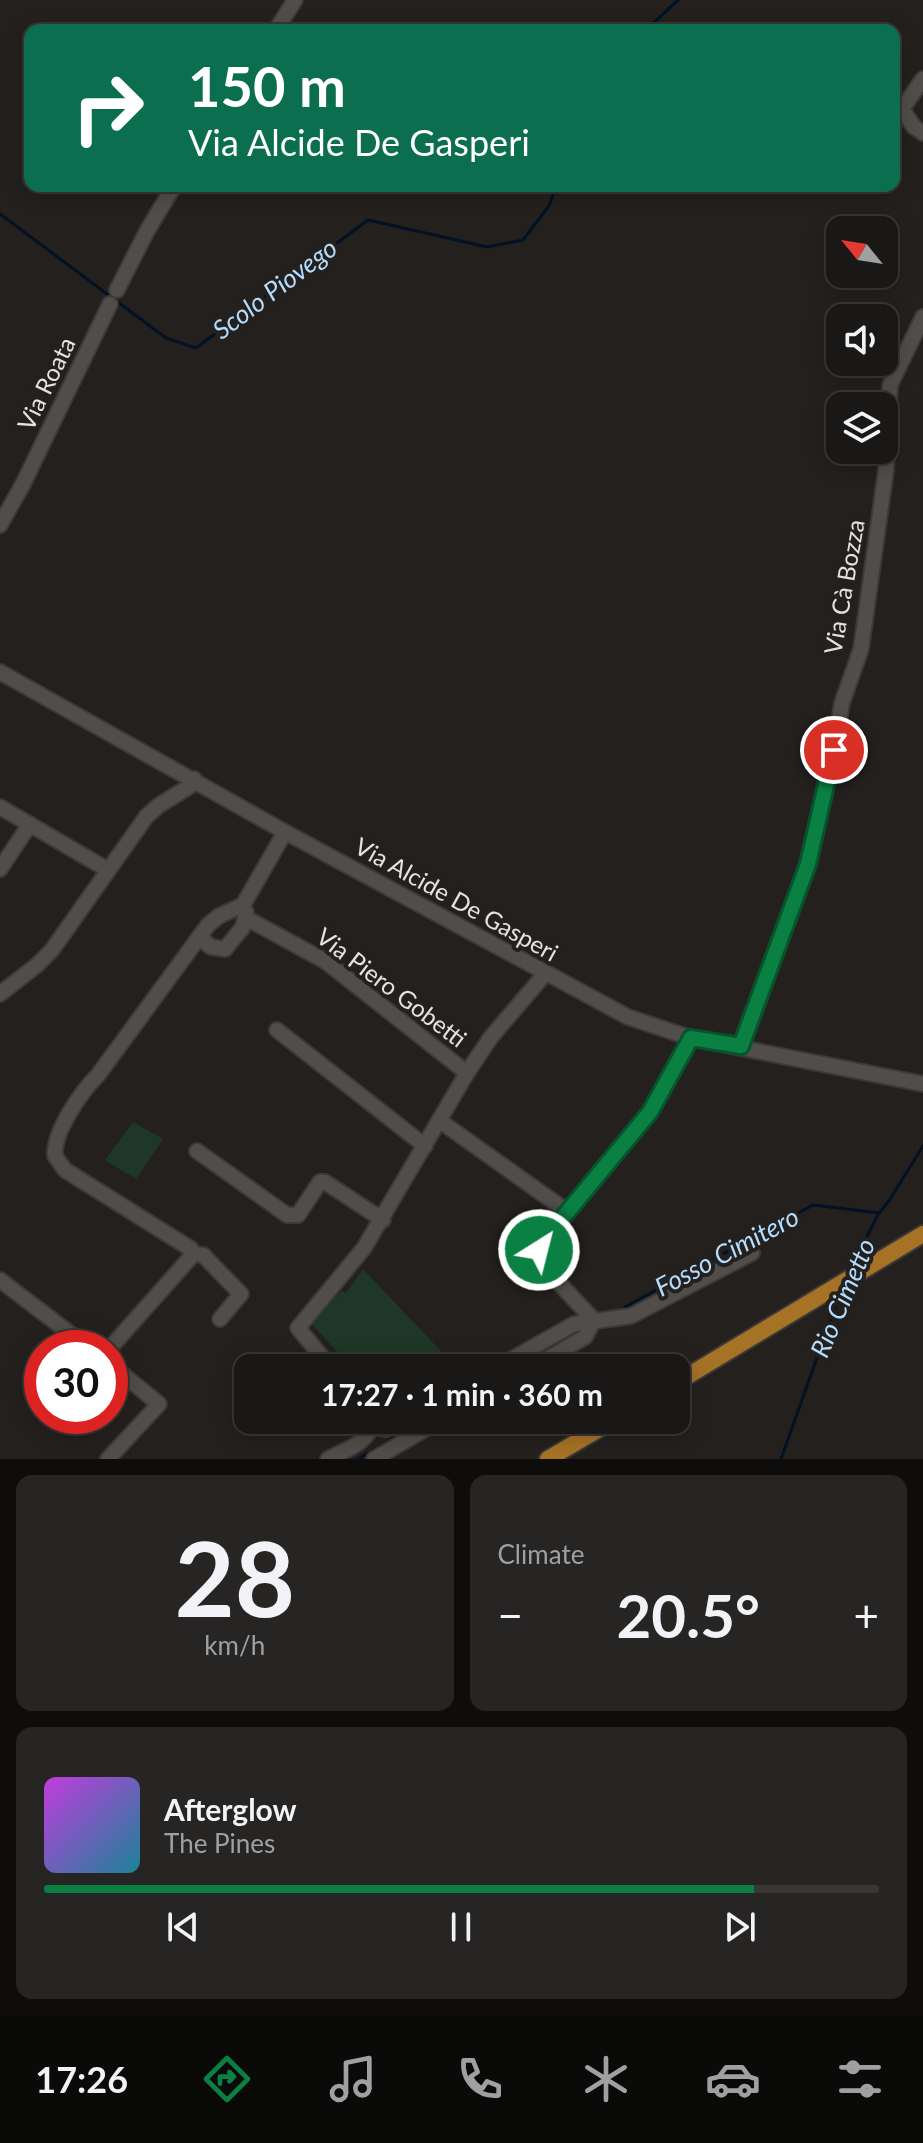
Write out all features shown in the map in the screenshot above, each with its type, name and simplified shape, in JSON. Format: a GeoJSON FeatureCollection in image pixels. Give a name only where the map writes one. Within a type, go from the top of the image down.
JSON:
{"type":"FeatureCollection","features":[{"type":"Feature","properties":{"kind":"main road"},"geometry":{"type":"LineString","coordinates":[[690,1375],[923,1234]]}},
{"type":"Feature","properties":{"kind":"main road"},"geometry":{"type":"LineString","coordinates":[[548,1459],[590,1434]]}},
{"type":"Feature","properties":{"kind":"street"},"geometry":{"type":"LineString","coordinates":[[280,24],[295,0]]}},
{"type":"Feature","properties":{"kind":"street"},"geometry":{"type":"LineString","coordinates":[[923,79],[902,109],[914,127],[923,133]]}},
{"type":"Feature","properties":{"kind":"street","name":"Via Roata"},"geometry":{"type":"LineString","coordinates":[[0,525],[23,484],[113,297],[170,192]]}},
{"type":"Feature","properties":{"kind":"street","name":"Via Cà Bozza"},"geometry":{"type":"LineString","coordinates":[[741,1046],[808,864],[842,703],[861,649],[886,470],[890,385],[923,317]]}},
{"type":"Feature","properties":{"kind":"street","name":"Via Alcide De Gasperi"},"geometry":{"type":"LineString","coordinates":[[0,672],[285,832],[628,1017],[691,1038],[923,1084]]}},
{"type":"Feature","properties":{"kind":"street"},"geometry":{"type":"LineString","coordinates":[[0,994],[52,950],[152,810],[190,786],[194,779]]}},
{"type":"Feature","properties":{"kind":"street"},"geometry":{"type":"LineString","coordinates":[[0,807],[108,870]]}},
{"type":"Feature","properties":{"kind":"street"},"geometry":{"type":"LineString","coordinates":[[0,869],[30,824]]}},
{"type":"Feature","properties":{"kind":"street"},"geometry":{"type":"LineString","coordinates":[[199,937],[211,947],[225,949],[240,933],[244,912],[285,832]]}},
{"type":"Feature","properties":{"kind":"street"},"geometry":{"type":"LineString","coordinates":[[192,1254],[188,1246],[65,1170],[58,1162],[55,1150],[81,1091],[98,1075],[199,937],[213,920],[244,912]]}},
{"type":"Feature","properties":{"kind":"street","name":"Via Piero Gobetti"},"geometry":{"type":"LineString","coordinates":[[244,912],[325,961],[467,1073]]}},
{"type":"Feature","properties":{"kind":"street"},"geometry":{"type":"LineString","coordinates":[[319,1354],[298,1328],[345,1274],[383,1220],[491,1037],[545,974]]}},
{"type":"Feature","properties":{"kind":"street"},"geometry":{"type":"LineString","coordinates":[[277,1030],[425,1146]]}},
{"type":"Feature","properties":{"kind":"street"},"geometry":{"type":"LineString","coordinates":[[594,1320],[567,1291],[539,1250],[650,1112],[691,1038]]}},
{"type":"Feature","properties":{"kind":"street"},"geometry":{"type":"LineString","coordinates":[[440,1121],[568,1212]]}},
{"type":"Feature","properties":{"kind":"street"},"geometry":{"type":"LineString","coordinates":[[197,1151],[287,1215],[298,1215],[320,1182],[325,1182],[383,1220]]}},
{"type":"Feature","properties":{"kind":"street"},"geometry":{"type":"LineString","coordinates":[[521,1354],[574,1324],[631,1316],[752,1253]]}},
{"type":"Feature","properties":{"kind":"street"},"geometry":{"type":"LineString","coordinates":[[192,1254],[203,1255],[241,1294],[220,1319]]}},
{"type":"Feature","properties":{"kind":"street"},"geometry":{"type":"LineString","coordinates":[[126,1330],[192,1254]]}},
{"type":"Feature","properties":{"kind":"street"},"geometry":{"type":"LineString","coordinates":[[0,1280],[65,1330]]}},
{"type":"Feature","properties":{"kind":"street"},"geometry":{"type":"LineString","coordinates":[[556,1354],[585,1337],[594,1320]]}},
{"type":"Feature","properties":{"kind":"street"},"geometry":{"type":"LineString","coordinates":[[108,1459],[159,1404],[128,1379]]}},
{"type":"Feature","properties":{"kind":"street"},"geometry":{"type":"LineString","coordinates":[[328,1459],[362,1441],[366,1434]]}},
{"type":"Feature","properties":{"kind":"street"},"geometry":{"type":"LineString","coordinates":[[374,1459],[417,1434]]}},
{"type":"Feature","properties":{"kind":"green space"},"geometry":{"type":"Polygon","coordinates":[[[133,1122],[163,1139],[136,1179],[105,1160],[133,1122]]]}},
{"type":"Feature","properties":{"kind":"green space"},"geometry":{"type":"Polygon","coordinates":[[[363,1269],[444,1354],[339,1354],[310,1322],[342,1291],[346,1293],[363,1269]]]}},
{"type":"Feature","properties":{"kind":"waterway","name":"Scolo Piovego"},"geometry":{"type":"LineString","coordinates":[[652,24],[678,0]]}},
{"type":"Feature","properties":{"kind":"waterway","name":"Scolo Piovego"},"geometry":{"type":"LineString","coordinates":[[0,214],[166,338],[196,348],[368,220],[487,247],[523,240],[549,206],[554,192]]}},
{"type":"Feature","properties":{"kind":"waterway","name":"Rio Cimetto"},"geometry":{"type":"LineString","coordinates":[[849,1271],[879,1213],[923,1146]]}},
{"type":"Feature","properties":{"kind":"waterway","name":"Fosso Cimitero"},"geometry":{"type":"LineString","coordinates":[[625,1307],[813,1205],[879,1213]]}},
{"type":"Feature","properties":{"kind":"waterway","name":"Rio Cimetto"},"geometry":{"type":"LineString","coordinates":[[781,1459],[840,1293]]}},
{"type":"Feature","properties":{"kind":"waterway","name":"Fosso Cimitero"},"geometry":{"type":"LineString","coordinates":[[542,1354],[580,1332]]}},
{"type":"Feature","properties":{"kind":"waterway","name":"Fosso Cimitero"},"geometry":{"type":"LineString","coordinates":[[358,1459],[402,1434]]}},
{"type":"Feature","properties":{"kind":"route"},"geometry":{"type":"LineString","coordinates":[[539,1250],[650,1112],[691,1038],[741,1046],[808,864],[834,750]]}}]}
